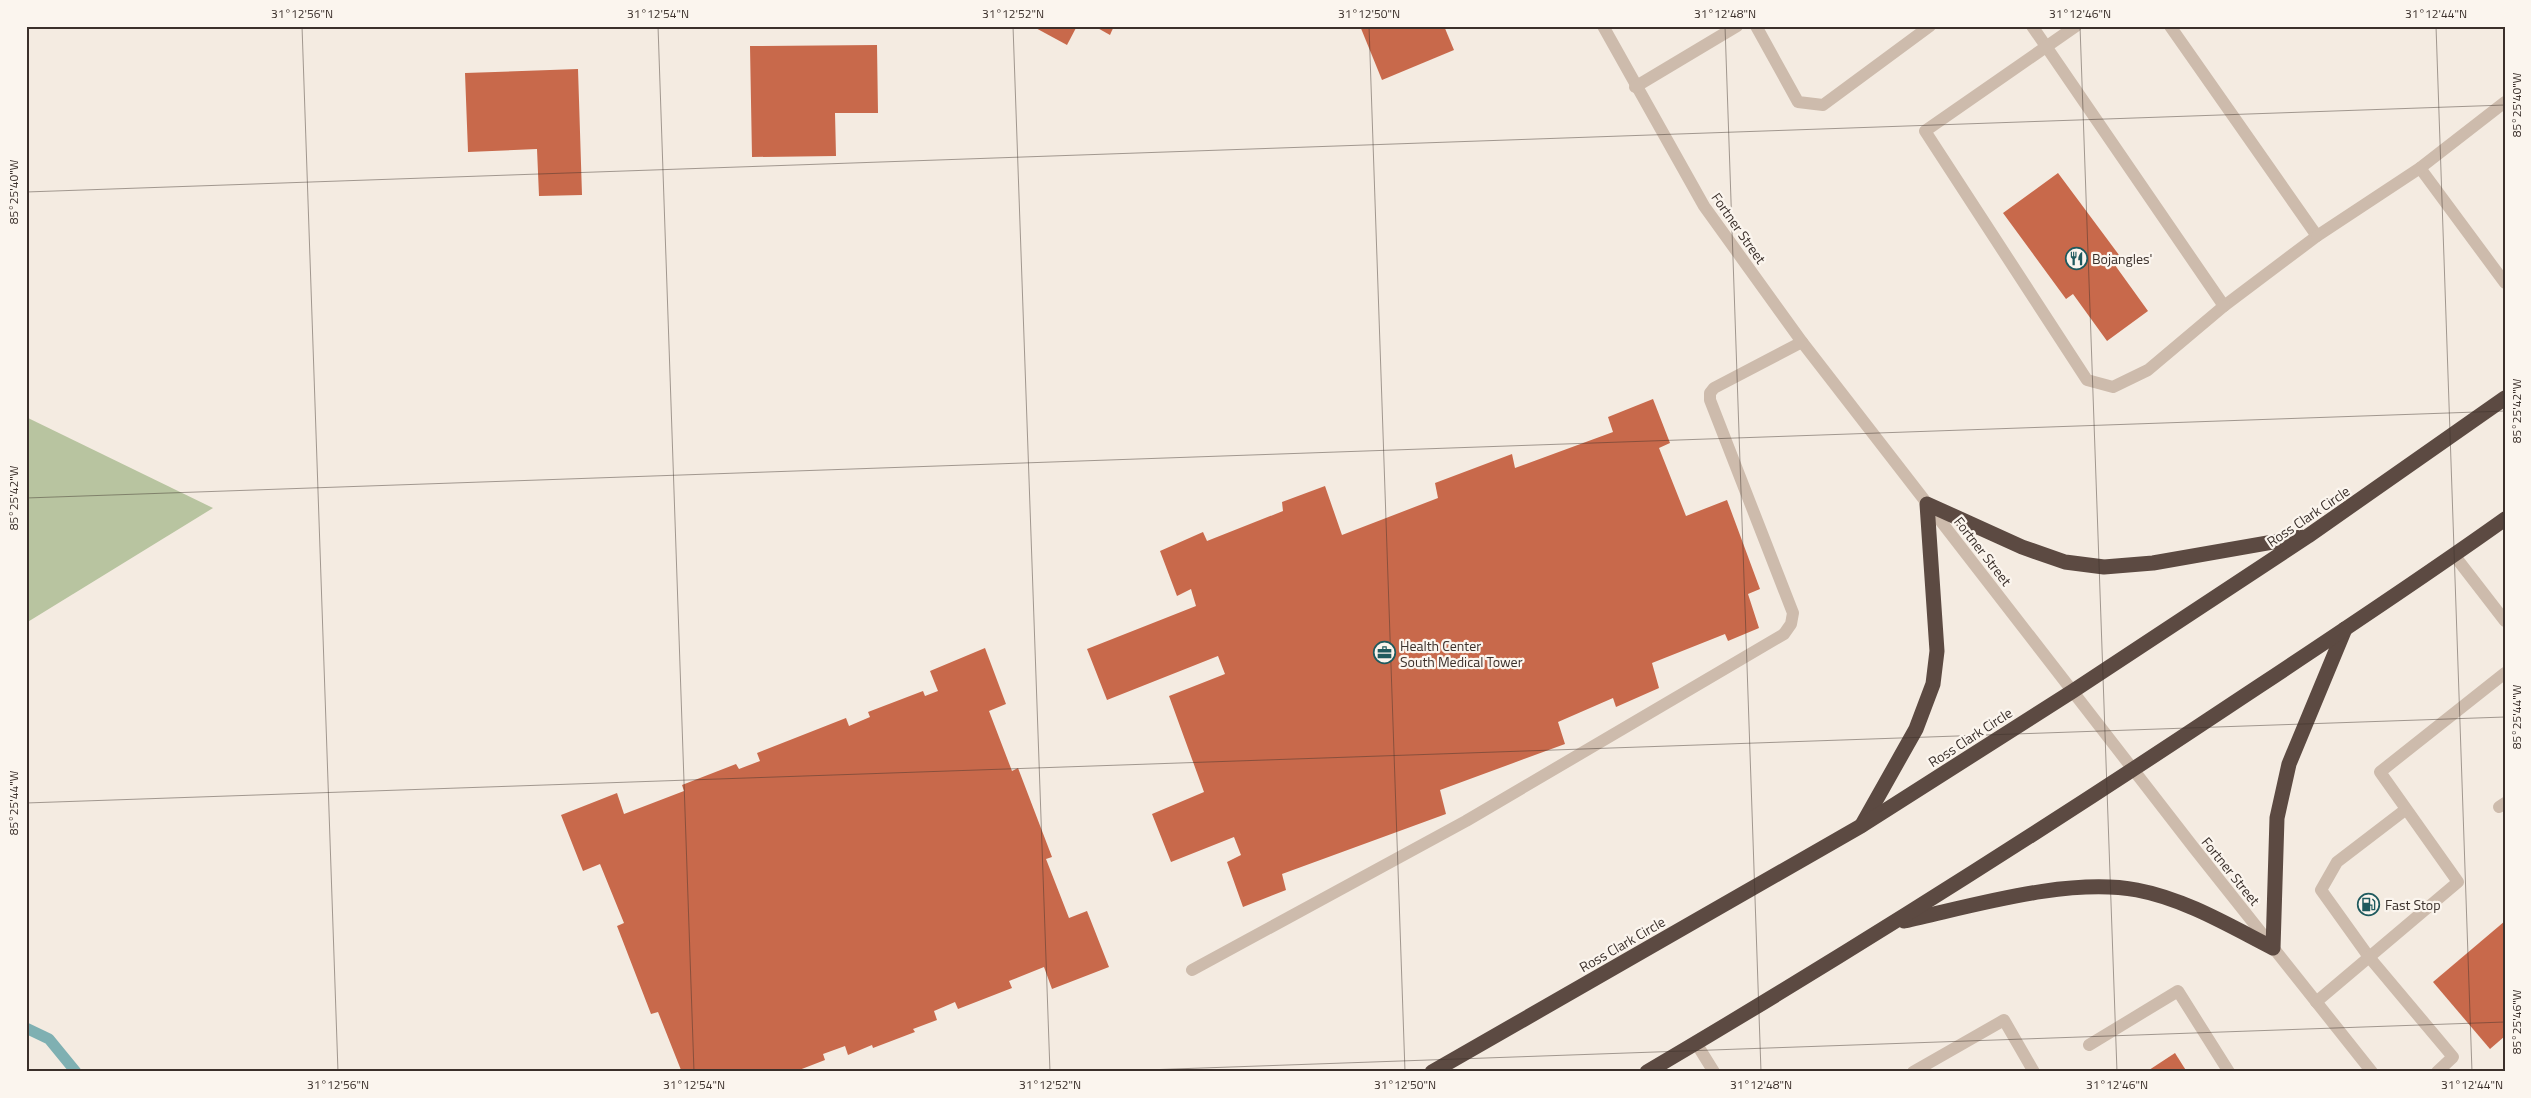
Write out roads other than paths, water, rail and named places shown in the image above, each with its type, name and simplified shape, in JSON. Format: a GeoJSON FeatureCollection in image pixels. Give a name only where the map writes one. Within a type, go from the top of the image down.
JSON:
{"type":"FeatureCollection","features":[{"type":"Feature","properties":{"kind":"highway","name":"Ross Clark Circle"},"geometry":{"type":"LineString","coordinates":[[1432,1072],[1861,826],[2308,536],[2505,398]]}},
{"type":"Feature","properties":{"kind":"highway"},"geometry":{"type":"LineString","coordinates":[[1861,826],[1916,729],[1933,684],[1937,651],[1927,504],[2022,547],[2065,562],[2104,567],[2152,563],[2308,536]]}},
{"type":"Feature","properties":{"kind":"highway"},"geometry":{"type":"LineString","coordinates":[[1647,1072],[1893,923],[2134,769],[2345,629],[2505,519]]}},
{"type":"Feature","properties":{"kind":"highway"},"geometry":{"type":"LineString","coordinates":[[1893,923],[2040,892],[2095,885],[2138,890],[2186,904],[2274,948],[2277,818],[2289,764],[2345,629]]}},
{"type":"Feature","properties":{"kind":"street","name":"Fortner Street"},"geometry":{"type":"LineString","coordinates":[[1603,26],[1635,87],[1704,206],[1802,342],[2316,1002],[2365,1069]]}},
{"type":"Feature","properties":{"kind":"street"},"geometry":{"type":"LineString","coordinates":[[1635,87],[1737,26]]}},
{"type":"Feature","properties":{"kind":"street"},"geometry":{"type":"LineString","coordinates":[[1756,26],[1798,102],[1823,105],[1930,26]]}},
{"type":"Feature","properties":{"kind":"street"},"geometry":{"type":"LineString","coordinates":[[2032,26],[2224,306]]}},
{"type":"Feature","properties":{"kind":"street"},"geometry":{"type":"LineString","coordinates":[[2076,26],[1925,131],[2087,380],[2113,386],[2148,370],[2224,306],[2317,236],[2420,168],[2505,102]]}},
{"type":"Feature","properties":{"kind":"street"},"geometry":{"type":"LineString","coordinates":[[2170,26],[2317,236]]}},
{"type":"Feature","properties":{"kind":"street"},"geometry":{"type":"LineString","coordinates":[[2420,168],[2505,283]]}},
{"type":"Feature","properties":{"kind":"street"},"geometry":{"type":"LineString","coordinates":[[1192,970],[1466,821],[1784,634],[1791,624],[1793,613],[1710,400],[1710,393],[1714,388],[1802,342]]}},
{"type":"Feature","properties":{"kind":"street"},"geometry":{"type":"LineString","coordinates":[[2454,555],[2505,621]]}},
{"type":"Feature","properties":{"kind":"street"},"geometry":{"type":"LineString","coordinates":[[2316,1002],[2458,882],[2405,810],[2380,772],[2505,673]]}},
{"type":"Feature","properties":{"kind":"street"},"geometry":{"type":"LineString","coordinates":[[2405,810],[2337,862],[2321,890],[2369,957],[2453,1058],[2437,1072]]}},
{"type":"Feature","properties":{"kind":"street"},"geometry":{"type":"LineString","coordinates":[[2089,1045],[2178,991],[2229,1072]]}},
{"type":"Feature","properties":{"kind":"street"},"geometry":{"type":"LineString","coordinates":[[1913,1072],[2004,1020],[2034,1072]]}},
{"type":"Feature","properties":{"kind":"street"},"geometry":{"type":"LineString","coordinates":[[1696,1043],[1714,1072]]}},
{"type":"Feature","properties":{"kind":"waterway"},"geometry":{"type":"LineString","coordinates":[[26,1028],[49,1039],[76,1072]]}},
{"type":"Feature","properties":{"kind":"place","name":"Bojangles'"},"geometry":{"type":"Point","coordinates":[2076,258]}},
{"type":"Feature","properties":{"kind":"place","name":"Health Center South Medical Tower"},"geometry":{"type":"Point","coordinates":[1384,653]}},
{"type":"Feature","properties":{"kind":"place","name":"Fast Stop"},"geometry":{"type":"Point","coordinates":[2369,904]}}]}
